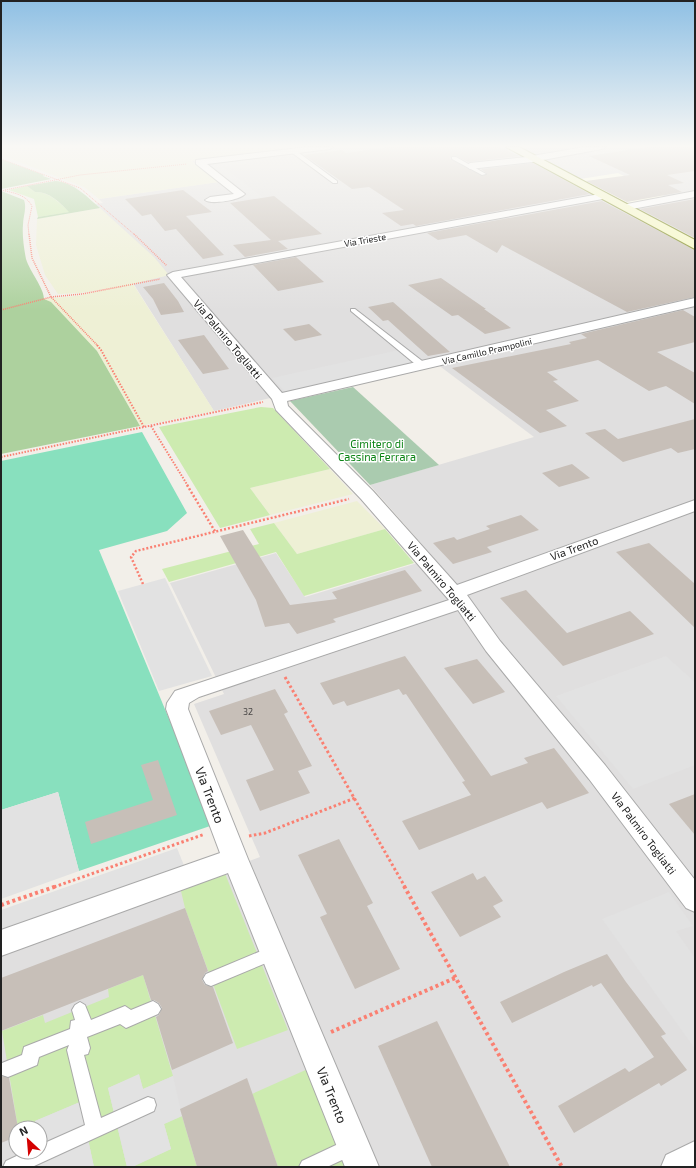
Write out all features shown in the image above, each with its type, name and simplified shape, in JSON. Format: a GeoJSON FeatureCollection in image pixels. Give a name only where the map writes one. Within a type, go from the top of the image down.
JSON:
{"type":"FeatureCollection","features":[{"type":"Feature","properties":{"kind":"street","name":"Via Trieste"},"geometry":{"type":"LineString","coordinates":[[173,275],[575,202]]}},
{"type":"Feature","properties":{"kind":"street"},"geometry":{"type":"LineString","coordinates":[[616,202],[695,245]]}},
{"type":"Feature","properties":{"kind":"street"},"geometry":{"type":"LineString","coordinates":[[627,207],[664,202],[672,203],[679,208]]}},
{"type":"Feature","properties":{"kind":"street"},"geometry":{"type":"LineString","coordinates":[[643,216],[655,214]]}},
{"type":"Feature","properties":{"kind":"street","name":"Via Palmiro Togliatti"},"geometry":{"type":"LineString","coordinates":[[173,275],[279,398],[281,407],[367,495],[458,597],[493,646],[602,778],[695,900]]}},
{"type":"Feature","properties":{"kind":"street","name":"Via Camillo Prampolini"},"geometry":{"type":"LineString","coordinates":[[279,398],[695,302]]}},
{"type":"Feature","properties":{"kind":"street","name":"Via Trento"},"geometry":{"type":"LineString","coordinates":[[357,1156],[231,850],[177,709],[177,703],[186,694],[278,665],[695,506]]}},
{"type":"Feature","properties":{"kind":"street"},"geometry":{"type":"LineString","coordinates":[[1,943],[231,850]]}},
{"type":"Feature","properties":{"kind":"street"},"geometry":{"type":"LineString","coordinates":[[678,1167],[695,1158]]}},
{"type":"Feature","properties":{"kind":"lane"},"geometry":{"type":"LineString","coordinates":[[353,310],[423,366]]}},
{"type":"Feature","properties":{"kind":"lane"},"geometry":{"type":"LineString","coordinates":[[211,979],[274,953]]}},
{"type":"Feature","properties":{"kind":"lane"},"geometry":{"type":"LineString","coordinates":[[8,1069],[31,1059],[30,1053],[125,1014],[126,1020],[153,1009]]}},
{"type":"Feature","properties":{"kind":"lane"},"geometry":{"type":"LineString","coordinates":[[80,1010],[84,1024],[77,1027],[82,1048],[75,1050],[95,1129]]}},
{"type":"Feature","properties":{"kind":"lane"},"geometry":{"type":"LineString","coordinates":[[12,1167],[148,1105]]}},
{"type":"Feature","properties":{"kind":"lane"},"geometry":{"type":"LineString","coordinates":[[308,1167],[357,1156]]}},
{"type":"Feature","properties":{"kind":"path"},"geometry":{"type":"LineString","coordinates":[[29,202],[32,206],[28,225],[32,258],[39,275],[51,297],[101,350],[144,427]]}},
{"type":"Feature","properties":{"kind":"path"},"geometry":{"type":"LineString","coordinates":[[1,310],[51,297],[82,294],[173,275],[154,253],[97,202]]}},
{"type":"Feature","properties":{"kind":"path"},"geometry":{"type":"LineString","coordinates":[[1,457],[279,398]]}},
{"type":"Feature","properties":{"kind":"path"},"geometry":{"type":"LineString","coordinates":[[151,426],[216,533]]}},
{"type":"Feature","properties":{"kind":"path"},"geometry":{"type":"LineString","coordinates":[[143,584],[132,560],[132,554],[145,548],[216,533],[367,495]]}},
{"type":"Feature","properties":{"kind":"path"},"geometry":{"type":"LineString","coordinates":[[278,665],[355,798],[562,1167]]}},
{"type":"Feature","properties":{"kind":"path"},"geometry":{"type":"LineString","coordinates":[[1,905],[212,831],[220,842],[231,850],[265,833],[355,798]]}},
{"type":"Feature","properties":{"kind":"path"},"geometry":{"type":"LineString","coordinates":[[310,1041],[455,978]]}},
{"type":"Feature","properties":{"kind":"shaded area"},"geometry":{"type":"Polygon","coordinates":[[[102,202],[695,202],[695,1167],[1,1167],[1,953],[260,857],[194,704],[224,694],[170,583],[276,553],[305,597],[434,558],[370,485],[534,437],[433,361],[214,411],[133,283],[169,275],[95,204],[103,203],[102,202]]]}},
{"type":"Feature","properties":{"kind":"shaded area"},"geometry":{"type":"Polygon","coordinates":[[[210,202],[230,202],[212,204],[210,202]]]}},
{"type":"Feature","properties":{"kind":"shaded area"},"geometry":{"type":"Polygon","coordinates":[[[625,202],[647,202],[630,204],[625,202]]]}},
{"type":"Feature","properties":{"kind":"shaded area"},"geometry":{"type":"Polygon","coordinates":[[[100,208],[154,257],[169,275],[133,284],[214,411],[140,426],[97,351],[43,299],[76,296],[118,287],[81,293],[58,294],[45,275],[36,245],[37,219],[100,208]]]}},
{"type":"Feature","properties":{"kind":"shaded area"},"geometry":{"type":"Polygon","coordinates":[[[399,350],[414,363],[285,392],[272,378],[399,350]]]}},
{"type":"Feature","properties":{"kind":"shaded area"},"geometry":{"type":"Polygon","coordinates":[[[330,469],[353,494],[270,515],[250,488],[330,469]]]}},
{"type":"Feature","properties":{"kind":"shaded area"},"geometry":{"type":"Polygon","coordinates":[[[357,501],[385,529],[297,554],[274,523],[357,501]]]}},
{"type":"Feature","properties":{"kind":"shaded area"},"geometry":{"type":"Polygon","coordinates":[[[165,578],[212,676],[159,691],[118,591],[165,578]]]}},
{"type":"Feature","properties":{"kind":"shaded area"},"geometry":{"type":"Polygon","coordinates":[[[666,656],[695,682],[695,765],[633,789],[556,696],[666,656]]]}},
{"type":"Feature","properties":{"kind":"shaded area"},"geometry":{"type":"Polygon","coordinates":[[[58,792],[79,871],[1,899],[1,810],[58,792]]]}},
{"type":"Feature","properties":{"kind":"shaded area"},"geometry":{"type":"Polygon","coordinates":[[[177,848],[185,868],[1,933],[1,910],[177,848]]]}},
{"type":"Feature","properties":{"kind":"shaded area"},"geometry":{"type":"Polygon","coordinates":[[[669,892],[693,926],[676,931],[695,958],[695,1049],[602,919],[669,892]]]}},
{"type":"Feature","properties":{"kind":"shaded area"},"geometry":{"type":"Polygon","coordinates":[[[139,1074],[143,1089],[173,1076],[182,1116],[164,1124],[171,1149],[132,1167],[127,1167],[108,1088],[139,1074]]]}},
{"type":"Feature","properties":{"kind":"shaded area"},"geometry":{"type":"Polygon","coordinates":[[[80,1102],[94,1167],[24,1167],[23,1160],[48,1160],[48,1120],[37,1120],[80,1102]]]}},
{"type":"Feature","properties":{"kind":"green space"},"geometry":{"type":"Polygon","coordinates":[[[1,202],[25,202],[23,233],[26,259],[42,290],[44,299],[51,302],[97,351],[140,426],[1,454],[1,202]]]}},
{"type":"Feature","properties":{"kind":"green space"},"geometry":{"type":"Polygon","coordinates":[[[35,202],[59,202],[70,212],[38,217],[35,202]]]}},
{"type":"Feature","properties":{"kind":"green space"},"geometry":{"type":"Polygon","coordinates":[[[58,202],[93,202],[100,208],[37,219],[38,217],[69,212],[58,202]]]}},
{"type":"Feature","properties":{"kind":"green space","name":"Cimitero di Cassina Ferrara"},"geometry":{"type":"Polygon","coordinates":[[[353,387],[439,465],[370,485],[290,401],[353,387]]]}},
{"type":"Feature","properties":{"kind":"green space"},"geometry":{"type":"Polygon","coordinates":[[[261,407],[273,408],[330,469],[250,488],[270,515],[220,528],[159,427],[261,407]]]}},
{"type":"Feature","properties":{"kind":"green space"},"geometry":{"type":"Polygon","coordinates":[[[142,432],[187,513],[167,531],[99,550],[213,825],[79,871],[58,792],[1,810],[1,461],[142,432]]]}},
{"type":"Feature","properties":{"kind":"green space"},"geometry":{"type":"Polygon","coordinates":[[[274,523],[297,554],[385,529],[414,563],[304,596],[276,552],[169,582],[162,569],[259,544],[250,529],[274,523]]]}},
{"type":"Feature","properties":{"kind":"green space"},"geometry":{"type":"Polygon","coordinates":[[[224,871],[288,1030],[237,1049],[185,908],[180,887],[224,871]]]}},
{"type":"Feature","properties":{"kind":"green space"},"geometry":{"type":"Polygon","coordinates":[[[143,975],[173,1076],[143,1089],[139,1075],[108,1088],[127,1167],[94,1167],[80,1102],[37,1120],[17,1120],[2,1031],[43,1015],[45,1023],[109,997],[108,989],[143,975]]]}},
{"type":"Feature","properties":{"kind":"green space"},"geometry":{"type":"Polygon","coordinates":[[[319,1064],[362,1167],[278,1167],[252,1094],[319,1064]]]}},
{"type":"Feature","properties":{"kind":"green space"},"geometry":{"type":"Polygon","coordinates":[[[182,1116],[197,1167],[132,1167],[171,1149],[164,1124],[182,1116]]]}},
{"type":"Feature","properties":{"kind":"building"},"geometry":{"type":"Polygon","coordinates":[[[128,202],[198,202],[212,212],[186,216],[224,255],[203,259],[176,229],[165,231],[151,214],[142,216],[128,202]]]}},
{"type":"Feature","properties":{"kind":"building"},"geometry":{"type":"Polygon","coordinates":[[[239,202],[281,202],[322,234],[278,241],[288,249],[245,257],[233,245],[271,240],[230,203],[239,202]]]}},
{"type":"Feature","properties":{"kind":"building"},"geometry":{"type":"Polygon","coordinates":[[[391,202],[549,202],[416,226],[413,224],[401,226],[382,213],[404,210],[391,202]]]}},
{"type":"Feature","properties":{"kind":"building"},"geometry":{"type":"Polygon","coordinates":[[[603,202],[695,250],[695,297],[627,312],[502,245],[497,253],[466,235],[438,240],[427,233],[603,202]]]}},
{"type":"Feature","properties":{"kind":"building"},"geometry":{"type":"Polygon","coordinates":[[[681,202],[695,202],[695,238],[640,209],[681,202]]]}},
{"type":"Feature","properties":{"kind":"building"},"geometry":{"type":"Polygon","coordinates":[[[296,257],[324,282],[278,291],[253,265],[296,257]]]}},
{"type":"Feature","properties":{"kind":"building"},"geometry":{"type":"Polygon","coordinates":[[[441,278],[511,328],[485,334],[458,315],[452,316],[408,285],[441,278]]]}},
{"type":"Feature","properties":{"kind":"building"},"geometry":{"type":"Polygon","coordinates":[[[164,283],[178,301],[184,312],[161,315],[153,299],[143,287],[164,283]]]}},
{"type":"Feature","properties":{"kind":"building"},"geometry":{"type":"Polygon","coordinates":[[[393,302],[450,352],[428,356],[388,320],[383,321],[368,307],[393,302]]]}},
{"type":"Feature","properties":{"kind":"building"},"geometry":{"type":"Polygon","coordinates":[[[683,310],[695,317],[695,342],[657,352],[695,373],[695,404],[666,386],[649,391],[598,360],[547,372],[558,380],[553,381],[579,401],[546,410],[567,426],[540,433],[452,368],[571,344],[569,342],[587,338],[581,334],[683,310]]]}},
{"type":"Feature","properties":{"kind":"building"},"geometry":{"type":"Polygon","coordinates":[[[309,324],[322,335],[295,341],[283,329],[309,324]]]}},
{"type":"Feature","properties":{"kind":"building"},"geometry":{"type":"Polygon","coordinates":[[[204,335],[229,369],[203,374],[178,340],[204,335]]]}},
{"type":"Feature","properties":{"kind":"building"},"geometry":{"type":"Polygon","coordinates":[[[695,419],[695,449],[678,453],[671,448],[623,462],[585,433],[605,429],[618,439],[695,419]]]}},
{"type":"Feature","properties":{"kind":"building"},"geometry":{"type":"Polygon","coordinates":[[[572,464],[590,478],[559,487],[542,473],[572,464]]]}},
{"type":"Feature","properties":{"kind":"building"},"geometry":{"type":"Polygon","coordinates":[[[521,515],[539,530],[487,547],[492,552],[453,564],[433,543],[454,537],[457,540],[490,529],[486,526],[521,515]]]}},
{"type":"Feature","properties":{"kind":"building"},"geometry":{"type":"Polygon","coordinates":[[[243,530],[290,605],[337,599],[332,592],[405,570],[422,591],[333,619],[336,622],[297,634],[289,623],[265,627],[256,600],[220,536],[243,530]]]}},
{"type":"Feature","properties":{"kind":"building"},"geometry":{"type":"Polygon","coordinates":[[[649,543],[695,584],[695,628],[616,552],[649,543]]]}},
{"type":"Feature","properties":{"kind":"building"},"geometry":{"type":"Polygon","coordinates":[[[526,590],[567,633],[630,611],[654,634],[563,666],[500,598],[526,590]]]}},
{"type":"Feature","properties":{"kind":"building"},"geometry":{"type":"Polygon","coordinates":[[[405,656],[491,776],[528,763],[524,758],[554,748],[589,793],[547,809],[542,802],[419,850],[402,821],[471,795],[462,782],[465,781],[406,694],[403,695],[399,689],[347,706],[344,701],[333,705],[320,683],[405,656]]]}},
{"type":"Feature","properties":{"kind":"building"},"geometry":{"type":"Polygon","coordinates":[[[477,659],[505,692],[473,704],[444,668],[477,659]]]}},
{"type":"Feature","properties":{"kind":"building"},"geometry":{"type":"Polygon","coordinates":[[[275,689],[288,712],[284,714],[312,766],[298,771],[310,793],[260,811],[246,780],[274,770],[251,725],[221,735],[209,711],[275,689]]]}},
{"type":"Feature","properties":{"kind":"building"},"geometry":{"type":"Polygon","coordinates":[[[158,760],[177,815],[91,844],[85,822],[153,800],[141,765],[158,760]]]}},
{"type":"Feature","properties":{"kind":"building"},"geometry":{"type":"Polygon","coordinates":[[[695,794],[695,835],[669,804],[695,794]]]}},
{"type":"Feature","properties":{"kind":"building"},"geometry":{"type":"Polygon","coordinates":[[[339,839],[373,903],[367,906],[400,969],[355,989],[320,917],[327,914],[298,855],[339,839]]]}},
{"type":"Feature","properties":{"kind":"building"},"geometry":{"type":"Polygon","coordinates":[[[473,873],[477,880],[485,876],[503,901],[493,906],[501,917],[460,937],[431,892],[473,873]]]}},
{"type":"Feature","properties":{"kind":"building"},"geometry":{"type":"Polygon","coordinates":[[[185,908],[208,971],[205,973],[202,980],[205,985],[213,987],[233,1043],[172,1070],[156,1017],[159,1015],[162,1008],[159,1003],[151,1000],[143,975],[1,1031],[1,978],[185,908]]]}},
{"type":"Feature","properties":{"kind":"building"},"geometry":{"type":"Polygon","coordinates":[[[607,954],[626,982],[666,1034],[661,1036],[687,1070],[661,1086],[659,1083],[574,1133],[558,1106],[625,1068],[629,1072],[654,1057],[601,983],[593,987],[592,985],[512,1023],[500,1002],[607,954]]]}},
{"type":"Feature","properties":{"kind":"building"},"geometry":{"type":"Polygon","coordinates":[[[437,1021],[510,1167],[432,1167],[378,1046],[437,1021]]]}},
{"type":"Feature","properties":{"kind":"building"},"geometry":{"type":"Polygon","coordinates":[[[1,1076],[9,1078],[17,1120],[8,1120],[8,1140],[1,1143],[1,1076]]]}},
{"type":"Feature","properties":{"kind":"building"},"geometry":{"type":"Polygon","coordinates":[[[247,1078],[278,1167],[197,1167],[180,1109],[247,1078]]]}}]}
